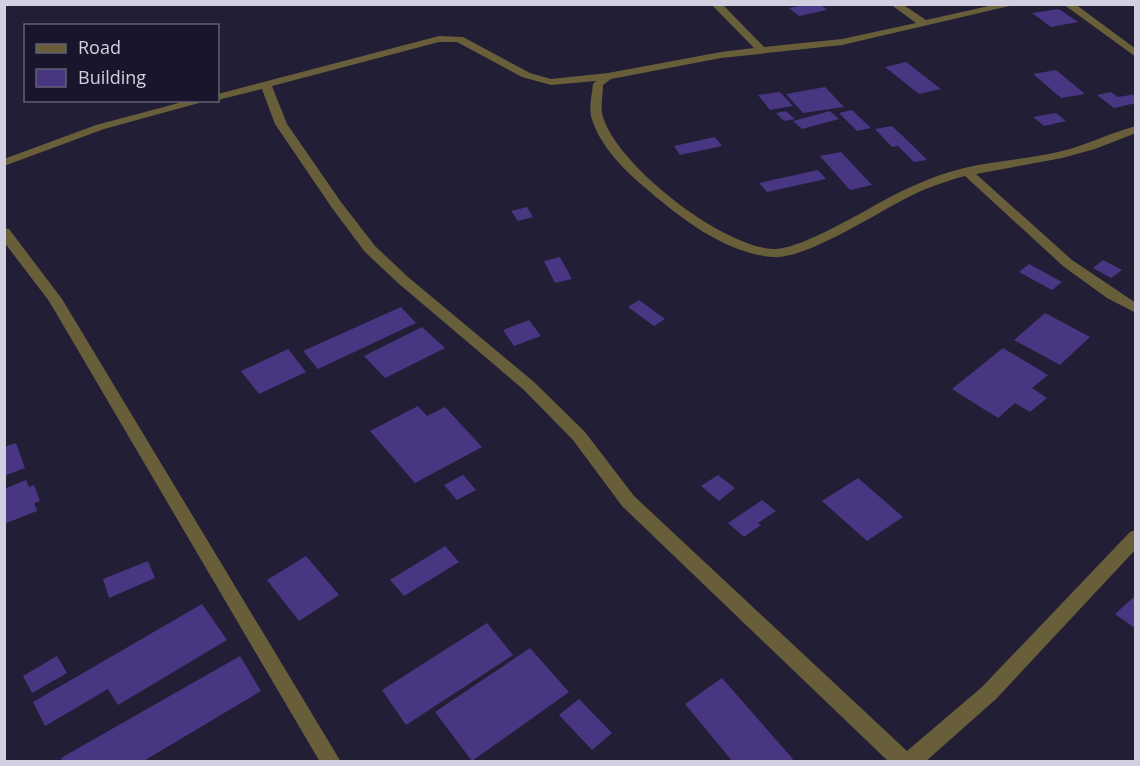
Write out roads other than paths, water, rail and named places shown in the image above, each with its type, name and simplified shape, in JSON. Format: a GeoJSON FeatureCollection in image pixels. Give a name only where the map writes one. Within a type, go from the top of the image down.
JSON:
{"type":"FeatureCollection","features":[{"type":"Feature","properties":{"kind":"street"},"geometry":{"type":"LineString","coordinates":[[716,4],[762,51]]}},
{"type":"Feature","properties":{"kind":"street"},"geometry":{"type":"LineString","coordinates":[[895,4],[925,24]]}},
{"type":"Feature","properties":{"kind":"street"},"geometry":{"type":"LineString","coordinates":[[219,97],[440,39],[459,39],[526,75],[551,82],[608,76],[721,55],[842,42],[1013,4]]}},
{"type":"Feature","properties":{"kind":"street"},"geometry":{"type":"LineString","coordinates":[[1068,4],[1136,54]]}},
{"type":"Feature","properties":{"kind":"street"},"geometry":{"type":"LineString","coordinates":[[608,76],[598,84],[597,116],[610,145],[634,173],[684,213],[749,250],[775,254],[807,244],[928,184],[966,171],[1076,151],[1136,129]]}},
{"type":"Feature","properties":{"kind":"street"},"geometry":{"type":"LineString","coordinates":[[266,85],[281,124],[336,206],[370,249],[403,280],[529,386],[579,436],[628,501],[904,762]]}},
{"type":"Feature","properties":{"kind":"street"},"geometry":{"type":"LineString","coordinates":[[4,163],[100,127],[197,102]]}},
{"type":"Feature","properties":{"kind":"street"},"geometry":{"type":"LineString","coordinates":[[966,171],[1059,258],[1093,284],[1136,309]]}},
{"type":"Feature","properties":{"kind":"street"},"geometry":{"type":"LineString","coordinates":[[4,232],[55,299],[331,762]]}},
{"type":"Feature","properties":{"kind":"street"},"geometry":{"type":"LineString","coordinates":[[909,762],[989,693],[1136,537]]}}]}
